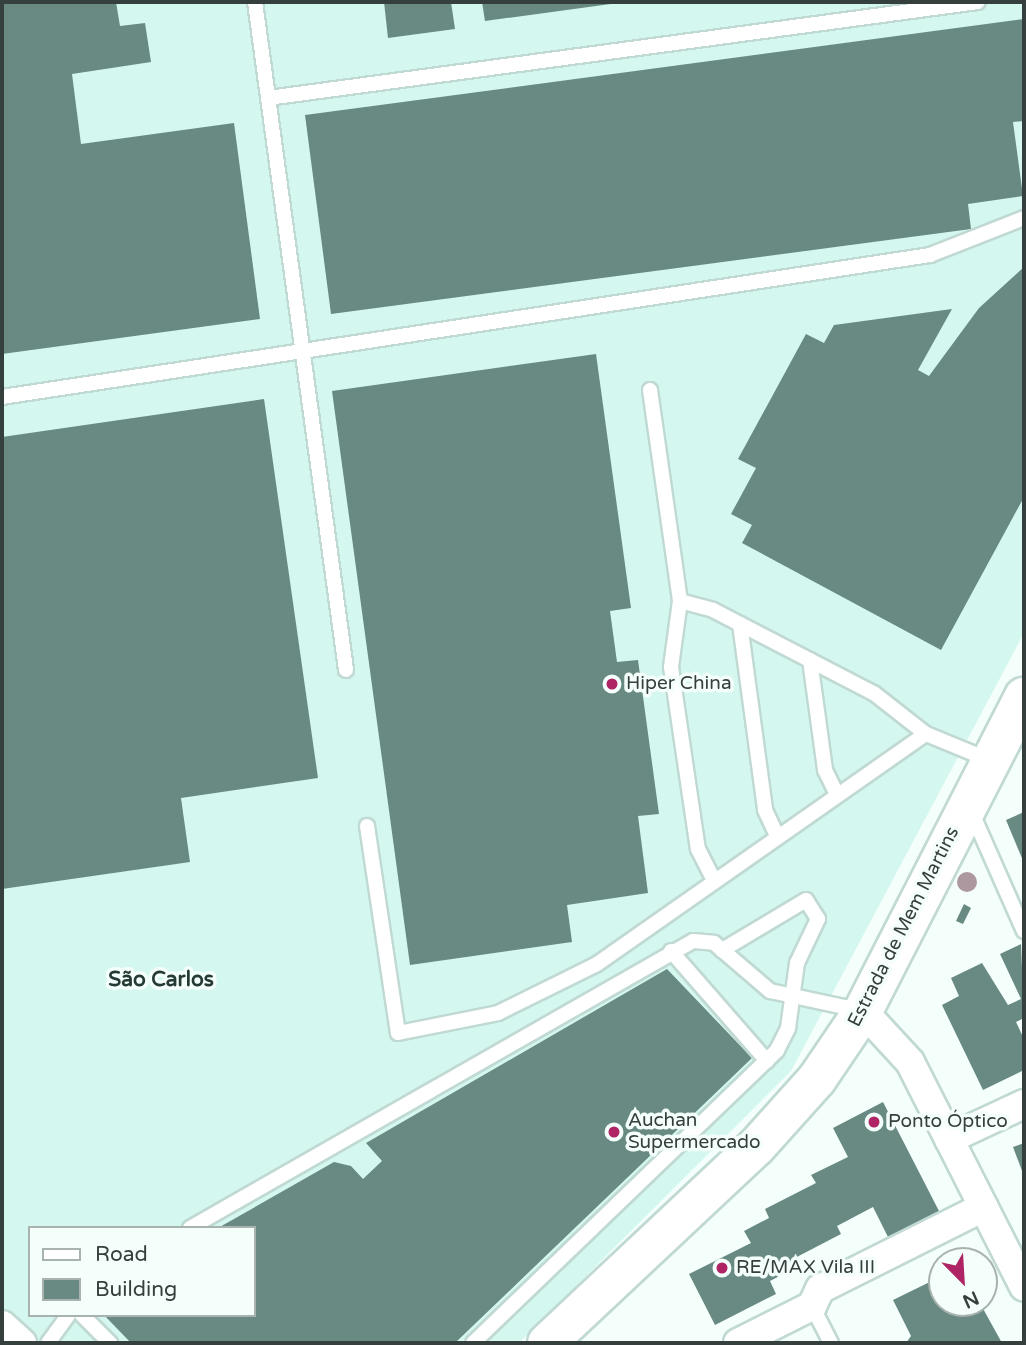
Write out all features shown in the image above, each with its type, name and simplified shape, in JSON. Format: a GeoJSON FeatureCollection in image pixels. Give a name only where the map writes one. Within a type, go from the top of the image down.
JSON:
{"type":"FeatureCollection","features":[{"type":"Feature","properties":{"kind":"street","name":"Estrada de Mem Martins"},"geometry":{"type":"LineString","coordinates":[[547,1343],[785,1117],[863,1012],[1024,697]]}},
{"type":"Feature","properties":{"kind":"street"},"geometry":{"type":"LineString","coordinates":[[863,1012],[910,1062],[1024,1287]]}},
{"type":"Feature","properties":{"kind":"street"},"geometry":{"type":"LineString","coordinates":[[949,1139],[1024,1104]]}},
{"type":"Feature","properties":{"kind":"street"},"geometry":{"type":"LineString","coordinates":[[738,1343],[813,1306],[820,1289],[984,1207]]}},
{"type":"Feature","properties":{"kind":"street"},"geometry":{"type":"LineString","coordinates":[[2,1325],[22,1343]]}},
{"type":"Feature","properties":{"kind":"lane"},"geometry":{"type":"LineString","coordinates":[[255,2],[346,670]]}},
{"type":"Feature","properties":{"kind":"lane"},"geometry":{"type":"LineString","coordinates":[[268,98],[978,2]]}},
{"type":"Feature","properties":{"kind":"lane"},"geometry":{"type":"LineString","coordinates":[[2,397],[930,255],[1024,219]]}},
{"type":"Feature","properties":{"kind":"lane"},"geometry":{"type":"LineString","coordinates":[[650,390],[680,601],[671,667],[698,849],[713,879]]}},
{"type":"Feature","properties":{"kind":"lane"},"geometry":{"type":"LineString","coordinates":[[680,601],[740,624],[875,695],[926,734],[991,760]]}},
{"type":"Feature","properties":{"kind":"lane"},"geometry":{"type":"LineString","coordinates":[[740,624],[765,810],[777,836]]}},
{"type":"Feature","properties":{"kind":"lane"},"geometry":{"type":"LineString","coordinates":[[810,660],[825,770],[837,795]]}},
{"type":"Feature","properties":{"kind":"lane"},"geometry":{"type":"LineString","coordinates":[[366,826],[398,1033],[498,1013],[585,970],[926,734]]}},
{"type":"Feature","properties":{"kind":"lane"},"geometry":{"type":"LineString","coordinates":[[968,803],[1024,931]]}},
{"type":"Feature","properties":{"kind":"lane"},"geometry":{"type":"LineString","coordinates":[[473,1343],[767,1061],[788,1028],[797,963],[818,919],[806,900],[722,950]]}},
{"type":"Feature","properties":{"kind":"lane"},"geometry":{"type":"LineString","coordinates":[[193,1226],[671,951],[693,942],[722,950],[758,985],[863,1012]]}},
{"type":"Feature","properties":{"kind":"lane"},"geometry":{"type":"LineString","coordinates":[[671,951],[767,1061]]}},
{"type":"Feature","properties":{"kind":"lane"},"geometry":{"type":"LineString","coordinates":[[813,1306],[831,1343]]}},
{"type":"Feature","properties":{"kind":"lane"},"geometry":{"type":"LineString","coordinates":[[48,1343],[67,1317]]}},
{"type":"Feature","properties":{"kind":"lane"},"geometry":{"type":"LineString","coordinates":[[84,1317],[110,1343]]}},
{"type":"Feature","properties":{"kind":"shaded area"},"geometry":{"type":"Polygon","coordinates":[[[2,2],[1024,2],[1024,633],[791,1071],[519,1343],[2,1343],[2,2]]]}},
{"type":"Feature","properties":{"kind":"building"},"geometry":{"type":"Polygon","coordinates":[[[2,2],[116,2],[120,26],[145,23],[151,62],[72,74],[81,144],[234,123],[260,319],[2,354],[2,2]]]}},
{"type":"Feature","properties":{"kind":"building"},"geometry":{"type":"Polygon","coordinates":[[[384,2],[451,2],[455,29],[388,38],[384,2]]]}},
{"type":"Feature","properties":{"kind":"building"},"geometry":{"type":"Polygon","coordinates":[[[482,2],[618,2],[618,3],[485,21],[482,2]]]}},
{"type":"Feature","properties":{"kind":"building"},"geometry":{"type":"Polygon","coordinates":[[[1024,19],[1024,121],[1013,122],[1023,196],[968,204],[971,229],[331,314],[305,115],[1024,19]]]}},
{"type":"Feature","properties":{"kind":"building"},"geometry":{"type":"Polygon","coordinates":[[[1024,267],[1024,497],[941,650],[742,543],[752,525],[731,514],[756,468],[738,459],[806,334],[824,343],[834,325],[952,309],[918,370],[929,376],[979,308],[1024,267]]]}},
{"type":"Feature","properties":{"kind":"building"},"geometry":{"type":"Polygon","coordinates":[[[596,354],[631,608],[610,611],[617,662],[638,660],[659,814],[638,816],[648,893],[567,905],[572,942],[410,965],[332,391],[596,354]]]}},
{"type":"Feature","properties":{"kind":"building"},"geometry":{"type":"Polygon","coordinates":[[[264,399],[318,778],[181,798],[190,862],[2,889],[2,437],[264,399]]]}},
{"type":"Feature","properties":{"kind":"building"},"geometry":{"type":"Polygon","coordinates":[[[1024,812],[1024,863],[1006,820],[1024,812]]]}},
{"type":"Feature","properties":{"kind":"building"},"geometry":{"type":"Polygon","coordinates":[[[964,904],[971,908],[963,924],[956,921],[964,904]]]}},
{"type":"Feature","properties":{"kind":"building"},"geometry":{"type":"Polygon","coordinates":[[[1021,944],[1024,1018],[1016,1022],[1024,1039],[1024,1070],[983,1090],[942,1005],[959,996],[951,978],[982,963],[1008,1005],[1021,999],[1000,954],[1021,944]]]}},
{"type":"Feature","properties":{"kind":"building"},"geometry":{"type":"Polygon","coordinates":[[[667,969],[752,1058],[455,1343],[131,1343],[106,1317],[256,1317],[256,1226],[222,1226],[334,1162],[351,1166],[363,1179],[382,1161],[366,1143],[667,969]]]}},
{"type":"Feature","properties":{"kind":"building"},"geometry":{"type":"Polygon","coordinates":[[[883,1102],[939,1211],[888,1237],[873,1207],[837,1226],[841,1234],[791,1260],[795,1268],[770,1281],[776,1294],[715,1325],[689,1274],[751,1243],[744,1231],[769,1218],[765,1209],[816,1183],[811,1175],[848,1157],[833,1128],[883,1102]]]}},
{"type":"Feature","properties":{"kind":"building"},"geometry":{"type":"Polygon","coordinates":[[[1024,1143],[1024,1176],[1013,1147],[1024,1143]]]}},
{"type":"Feature","properties":{"kind":"building"},"geometry":{"type":"Polygon","coordinates":[[[928,1283],[928,1317],[988,1317],[1002,1343],[906,1343],[911,1336],[893,1300],[928,1283]]]}},
{"type":"Feature","properties":{"kind":"place","name":"Hiper China"},"geometry":{"type":"Point","coordinates":[612,684]}},
{"type":"Feature","properties":{"kind":"place","name":"Ponto Óptico"},"geometry":{"type":"Point","coordinates":[874,1122]}},
{"type":"Feature","properties":{"kind":"place","name":"Auchan Supermercado"},"geometry":{"type":"Point","coordinates":[614,1132]}},
{"type":"Feature","properties":{"kind":"place","name":"RE/MAX Vila III"},"geometry":{"type":"Point","coordinates":[722,1268]}},
{"type":"Feature","properties":{"kind":"district","name":"São Carlos"},"geometry":{"type":"Point","coordinates":[161,980]}}]}
